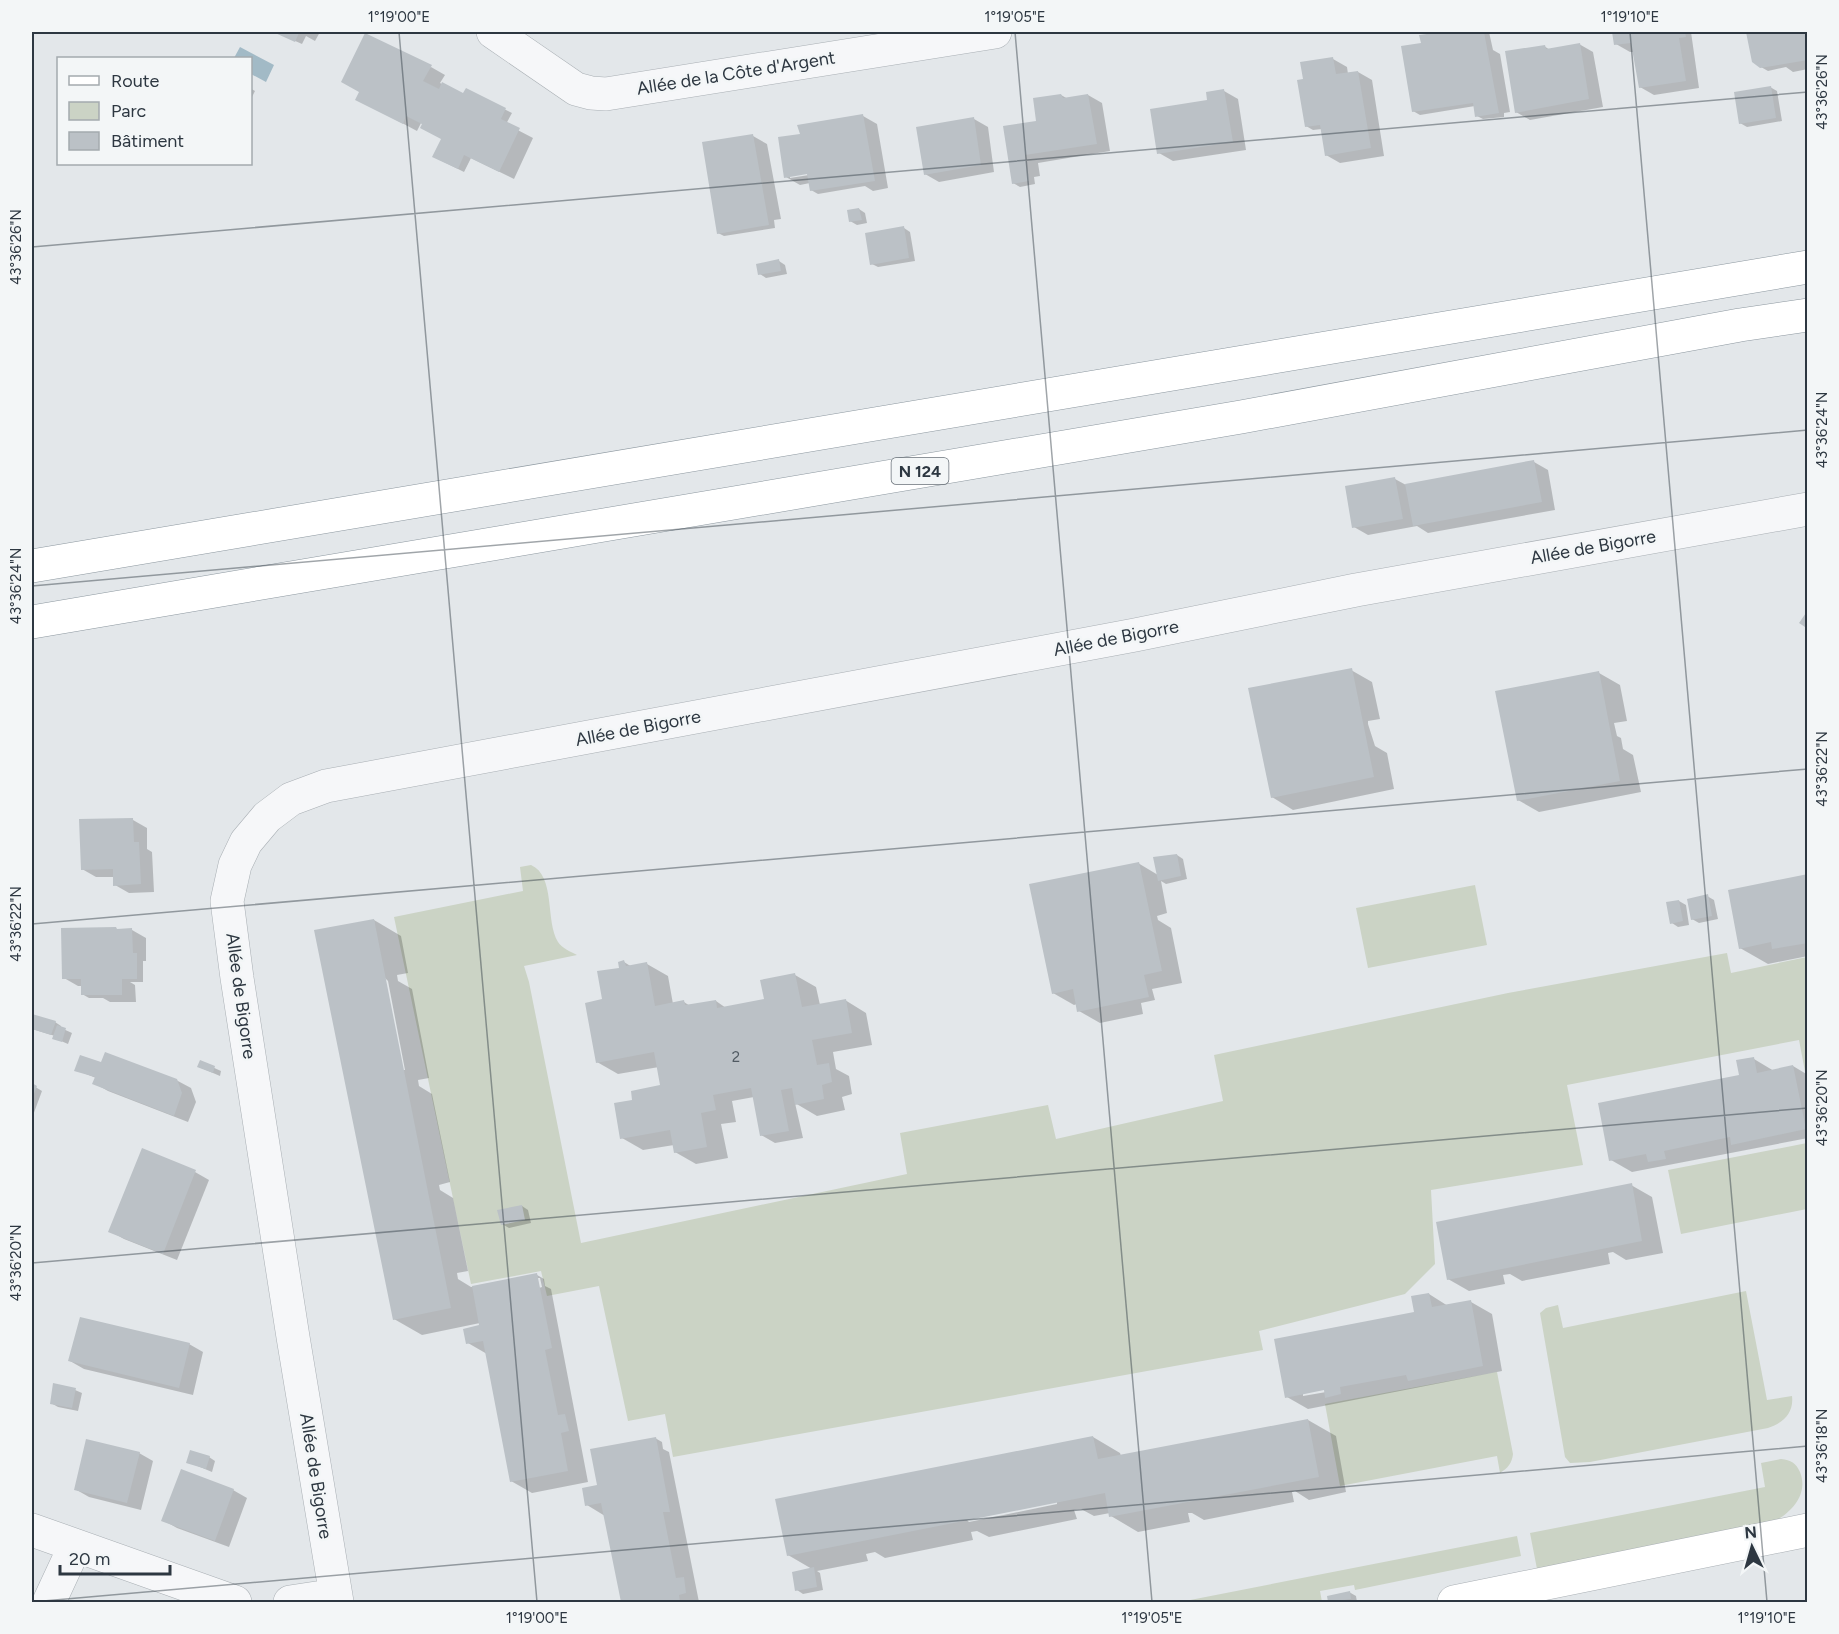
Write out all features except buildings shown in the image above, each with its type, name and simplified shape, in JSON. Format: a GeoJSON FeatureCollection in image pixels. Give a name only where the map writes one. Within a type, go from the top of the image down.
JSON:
{"type":"FeatureCollection","features":[{"type":"Feature","properties":{"kind":"main road"},"geometry":{"type":"LineString","coordinates":[[32,566],[1808,267]]}},
{"type":"Feature","properties":{"kind":"main road","name":"N 124"},"geometry":{"type":"LineString","coordinates":[[32,622],[1241,417],[1740,325],[1808,315]]}},
{"type":"Feature","properties":{"kind":"main road"},"geometry":{"type":"LineString","coordinates":[[1454,1602],[1808,1530]]}},
{"type":"Feature","properties":{"kind":"street","name":"Allée de la Côte d'Argent"},"geometry":{"type":"LineString","coordinates":[[493,32],[576,89],[606,94],[995,32]]}},
{"type":"Feature","properties":{"kind":"street","name":"Allée de Bigorre"},"geometry":{"type":"LineString","coordinates":[[336,1599],[238,990],[228,901],[235,865],[246,842],[267,817],[291,799],[338,784],[1112,640],[1356,590],[1808,509]]}},
{"type":"Feature","properties":{"kind":"street"},"geometry":{"type":"LineString","coordinates":[[32,1530],[235,1602]]}},
{"type":"Feature","properties":{"kind":"street"},"geometry":{"type":"LineString","coordinates":[[49,1602],[75,1546]]}},
{"type":"Feature","properties":{"kind":"street"},"geometry":{"type":"LineString","coordinates":[[290,1602],[336,1599]]}},
{"type":"Feature","properties":{"kind":"green space"},"geometry":{"type":"Polygon","coordinates":[[[531,865],[544,879],[554,933],[558,942],[577,955],[524,966],[581,1243],[907,1174],[900,1133],[1048,1105],[1056,1139],[1223,1101],[1214,1055],[1508,993],[1727,953],[1731,973],[1807,957],[1807,1082],[1799,1040],[1567,1085],[1583,1165],[1431,1190],[1435,1264],[1405,1294],[1259,1331],[1263,1350],[673,1457],[665,1414],[628,1421],[599,1286],[547,1296],[541,1271],[471,1284],[394,917],[523,891],[520,867],[531,865]]]}},
{"type":"Feature","properties":{"kind":"green space"},"geometry":{"type":"Polygon","coordinates":[[[1475,885],[1487,945],[1368,968],[1356,908],[1475,885]]]}},
{"type":"Feature","properties":{"kind":"green space"},"geometry":{"type":"Polygon","coordinates":[[[1807,1143],[1807,1209],[1681,1234],[1668,1170],[1807,1143]]]}},
{"type":"Feature","properties":{"kind":"green space"},"geometry":{"type":"Polygon","coordinates":[[[1746,1291],[1767,1400],[1792,1396],[1791,1407],[1783,1420],[1768,1428],[1590,1462],[1570,1463],[1565,1457],[1540,1313],[1546,1308],[1558,1305],[1563,1328],[1746,1291]]]}},
{"type":"Feature","properties":{"kind":"green space"},"geometry":{"type":"Polygon","coordinates":[[[1497,1372],[1513,1454],[1511,1463],[1503,1471],[1500,1473],[1497,1456],[1340,1486],[1325,1404],[1497,1372]]]}},
{"type":"Feature","properties":{"kind":"green space"},"geometry":{"type":"Polygon","coordinates":[[[1781,1459],[1797,1466],[1802,1488],[1792,1509],[1772,1523],[1537,1569],[1530,1533],[1765,1487],[1761,1463],[1781,1459]]]}},
{"type":"Feature","properties":{"kind":"green space"},"geometry":{"type":"Polygon","coordinates":[[[1517,1536],[1521,1556],[1355,1590],[1354,1585],[1320,1591],[1322,1602],[1180,1602],[1517,1536]]]}},
{"type":"Feature","properties":{"kind":"water"},"geometry":{"type":"Polygon","coordinates":[[[240,47],[274,65],[266,82],[252,75],[252,57],[235,57],[240,47]]]}}]}
